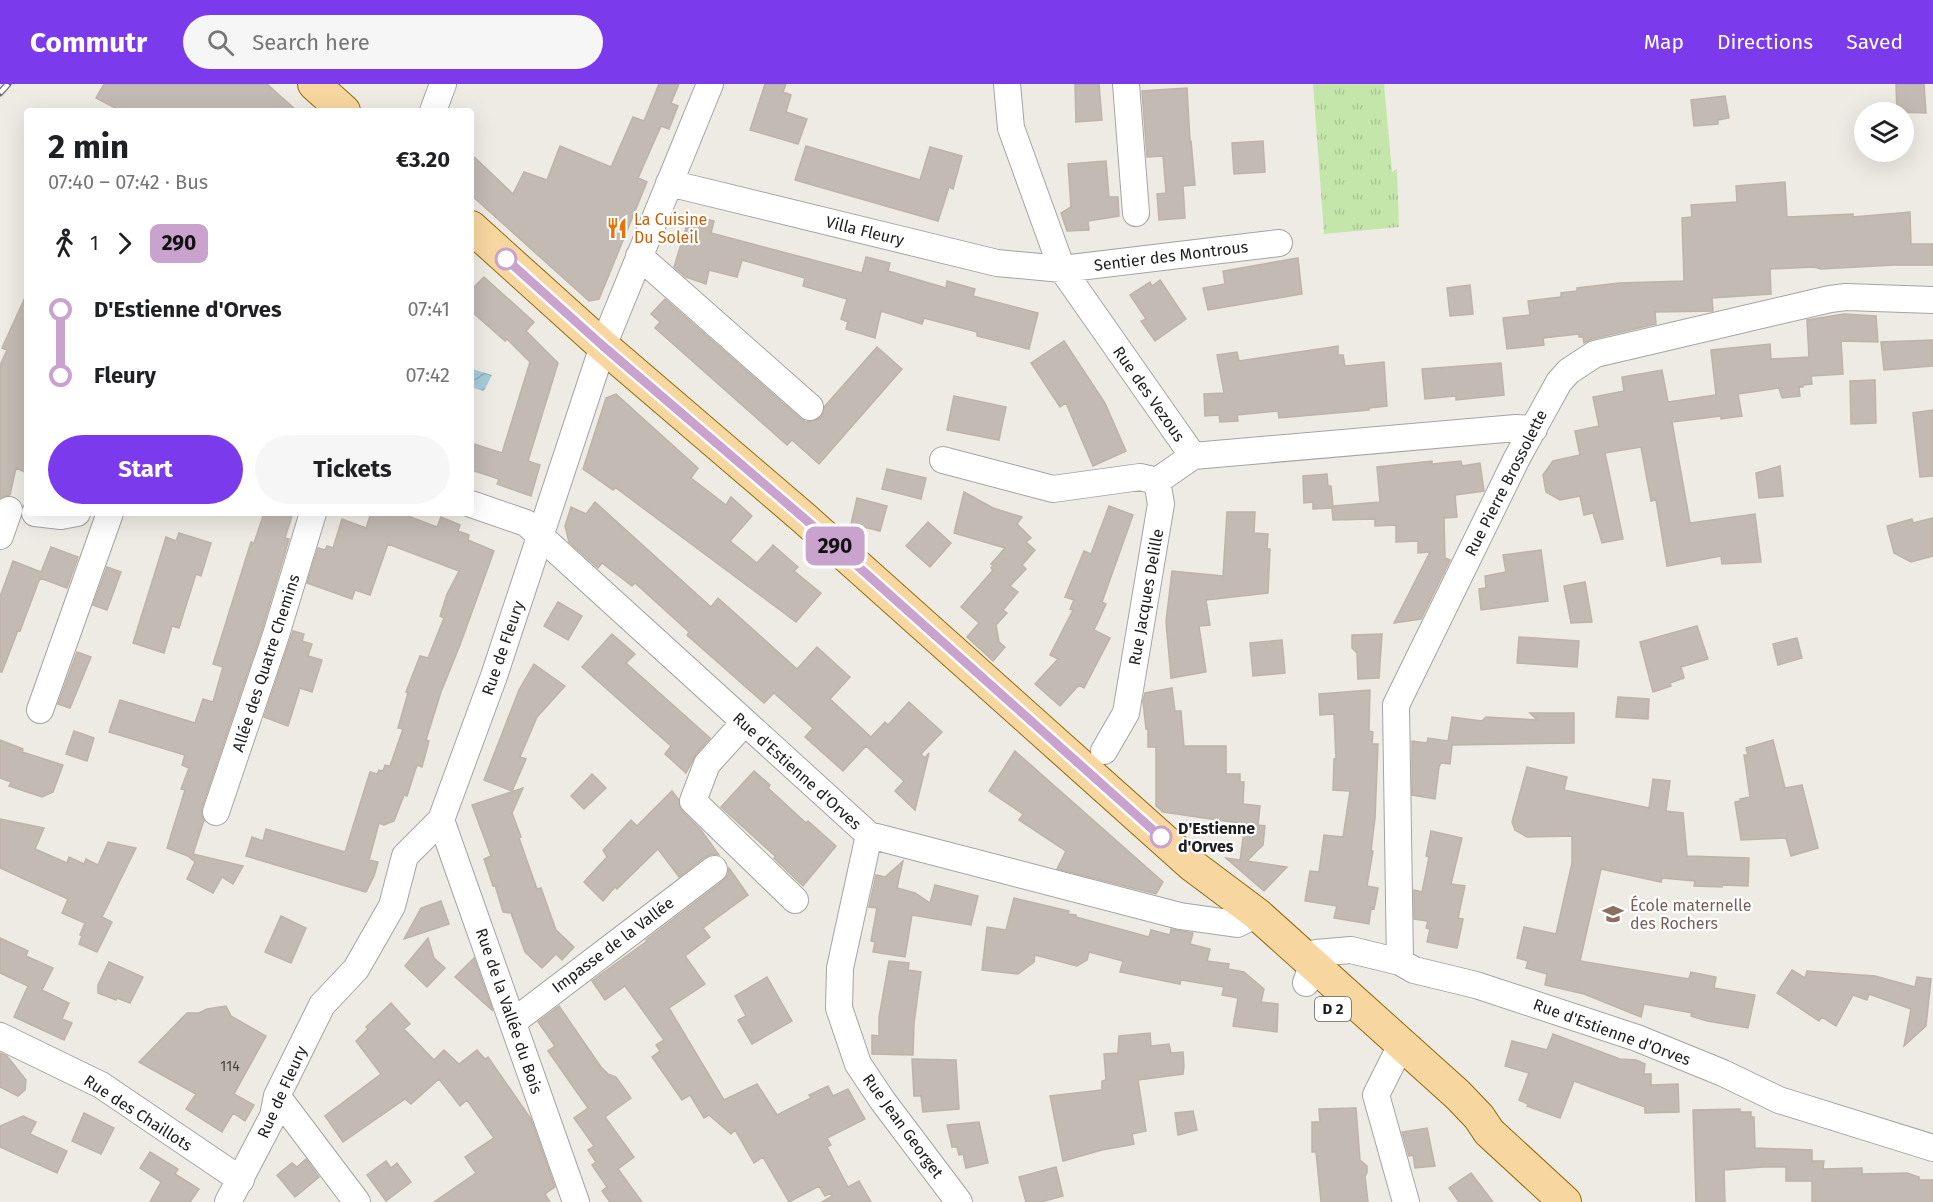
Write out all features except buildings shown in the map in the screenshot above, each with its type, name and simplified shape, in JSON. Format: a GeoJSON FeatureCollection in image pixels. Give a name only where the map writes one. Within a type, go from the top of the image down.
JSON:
{"type":"FeatureCollection","features":[{"type":"Feature","properties":{"kind":"main road"},"geometry":{"type":"LineString","coordinates":[[314,84],[341,108]]}},
{"type":"Feature","properties":{"kind":"main road","name":"D 2"},"geometry":{"type":"LineString","coordinates":[[474,230],[603,346],[805,519],[1193,866],[1247,919],[1396,1054],[1458,1095],[1479,1117],[1489,1132],[1565,1202]]}},
{"type":"Feature","properties":{"kind":"street"},"geometry":{"type":"LineString","coordinates":[[435,108],[443,84]]}},
{"type":"Feature","properties":{"kind":"street","name":"Rue de Fleury"},"geometry":{"type":"LineString","coordinates":[[234,1191],[273,1116],[277,1096],[322,1005],[357,969],[392,906],[405,856],[441,820],[494,676],[603,346],[710,84]]}},
{"type":"Feature","properties":{"kind":"street","name":"Rue des Vezous"},"geometry":{"type":"LineString","coordinates":[[1007,84],[1011,128],[1062,269],[1193,456],[1504,429],[1534,429]]}},
{"type":"Feature","properties":{"kind":"street"},"geometry":{"type":"LineString","coordinates":[[1126,84],[1136,213]]}},
{"type":"Feature","properties":{"kind":"street","name":"Villa Fleury"},"geometry":{"type":"LineString","coordinates":[[669,183],[997,263],[1062,269]]}},
{"type":"Feature","properties":{"kind":"street","name":"Sentier des Montrous"},"geometry":{"type":"LineString","coordinates":[[1062,269],[1279,243]]}},
{"type":"Feature","properties":{"kind":"street"},"geometry":{"type":"LineString","coordinates":[[639,256],[810,407]]}},
{"type":"Feature","properties":{"kind":"street","name":"Rue Pierre Brossolette"},"geometry":{"type":"LineString","coordinates":[[1400,962],[1396,705],[1559,382],[1569,371],[1595,354],[1830,299],[1846,297],[1933,300]]}},
{"type":"Feature","properties":{"kind":"street"},"geometry":{"type":"LineString","coordinates":[[943,460],[1053,489],[1140,477],[1157,482],[1193,456]]}},
{"type":"Feature","properties":{"kind":"street","name":"Rue Jacques Delille"},"geometry":{"type":"LineString","coordinates":[[1104,751],[1126,714],[1161,504],[1157,482]]}},
{"type":"Feature","properties":{"kind":"street","name":"Rue d'Estienne d'Orves"},"geometry":{"type":"LineString","coordinates":[[474,505],[526,522],[869,835],[1180,916],[1247,919]]}},
{"type":"Feature","properties":{"kind":"street"},"geometry":{"type":"LineString","coordinates":[[0,536],[12,510]]}},
{"type":"Feature","properties":{"kind":"street"},"geometry":{"type":"LineString","coordinates":[[40,710],[109,516]]}},
{"type":"Feature","properties":{"kind":"street","name":"Allée des Quatre Chemins"},"geometry":{"type":"LineString","coordinates":[[216,812],[275,638],[312,516]]}},
{"type":"Feature","properties":{"kind":"street"},"geometry":{"type":"LineString","coordinates":[[744,723],[707,764],[693,801],[795,900]]}},
{"type":"Feature","properties":{"kind":"street","name":"Rue de la Vallée du Bois"},"geometry":{"type":"LineString","coordinates":[[441,820],[576,1202]]}},
{"type":"Feature","properties":{"kind":"street","name":"Rue Jean Georget"},"geometry":{"type":"LineString","coordinates":[[869,835],[840,968],[839,1008],[858,1064],[882,1100],[959,1202]]}},
{"type":"Feature","properties":{"kind":"street","name":"Impasse de la Vallée"},"geometry":{"type":"LineString","coordinates":[[513,1022],[714,869]]}},
{"type":"Feature","properties":{"kind":"street","name":"Rue d'Estienne d'Orves"},"geometry":{"type":"LineString","coordinates":[[1309,973],[1316,953],[1351,950],[1400,962],[1414,970],[1476,985],[1637,1038],[1723,1073],[1779,1100],[1933,1148]]}},
{"type":"Feature","properties":{"kind":"street","name":"Rue des Chaillots"},"geometry":{"type":"LineString","coordinates":[[0,1036],[100,1085],[234,1191]]}},
{"type":"Feature","properties":{"kind":"street"},"geometry":{"type":"LineString","coordinates":[[1396,1054],[1376,1095],[1406,1202]]}},
{"type":"Feature","properties":{"kind":"street"},"geometry":{"type":"LineString","coordinates":[[277,1096],[357,1202]]}},
{"type":"Feature","properties":{"kind":"green space"},"geometry":{"type":"Polygon","coordinates":[[[1313,84],[1384,84],[1392,172],[1397,169],[1399,227],[1324,234],[1313,84]]]}},
{"type":"Feature","properties":{"kind":"water"},"geometry":{"type":"Polygon","coordinates":[[[474,370],[492,375],[483,391],[474,388],[474,370]]]}},
{"type":"Feature","properties":{"kind":"railway"},"geometry":{"type":"LineString","coordinates":[[0,93],[8,84]]}},
{"type":"Feature","properties":{"kind":"bus line","name":"290"},"geometry":{"type":"LineString","coordinates":[[506,259],[603,346],[805,519],[1161,837]]}},
{"type":"Feature","properties":{"kind":"place","name":"La Cuisine Du Soleil"},"geometry":{"type":"Point","coordinates":[617,228]}},
{"type":"Feature","properties":{"kind":"place","name":"D'Estienne d'Orves"},"geometry":{"type":"Point","coordinates":[1161,837]}},
{"type":"Feature","properties":{"kind":"place","name":"École maternelle des Rochers"},"geometry":{"type":"Point","coordinates":[1613,914]}}]}
